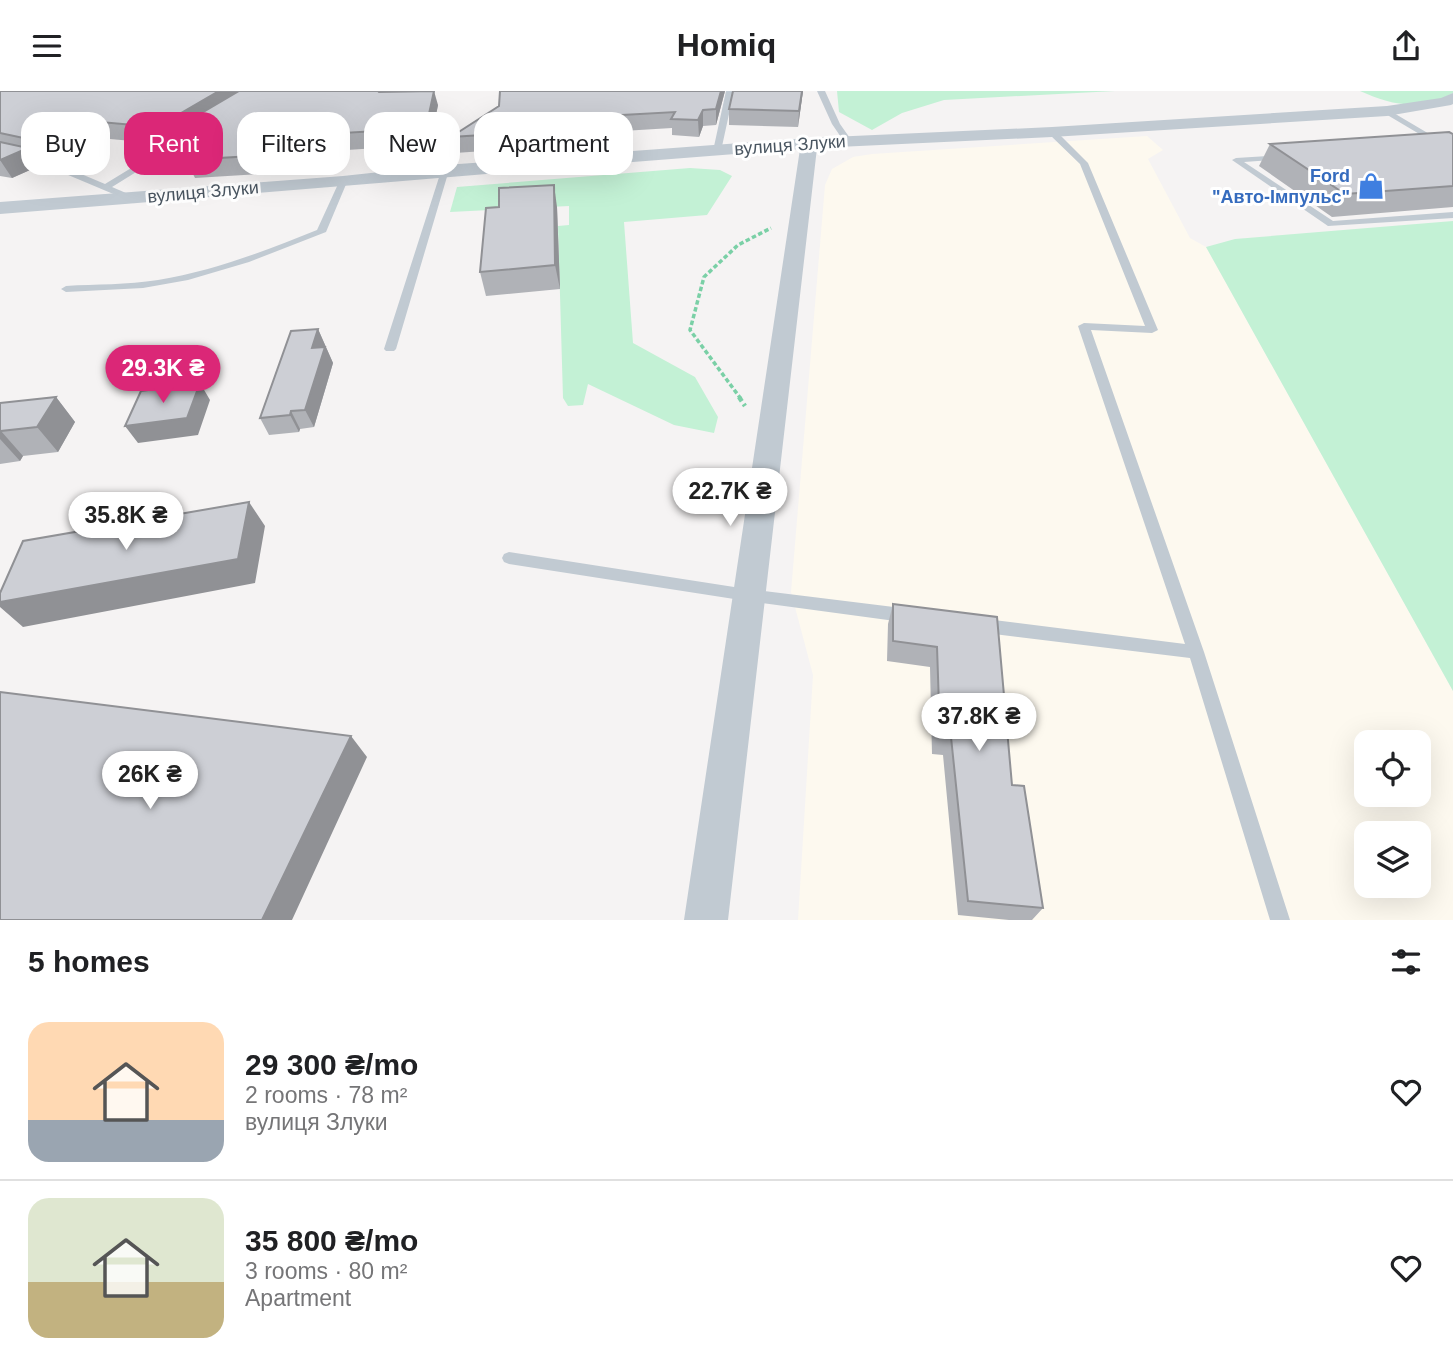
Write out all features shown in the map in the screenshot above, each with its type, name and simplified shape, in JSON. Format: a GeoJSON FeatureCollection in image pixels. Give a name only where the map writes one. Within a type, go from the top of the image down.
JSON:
{"type":"FeatureCollection","features":[{"type":"Feature","properties":{"kind":"street","name":"вулиця Злуки"},"geometry":{"type":"LineString","coordinates":[[460,169],[810,143],[1052,132],[1387,111],[1445,102],[1453,98]]}},
{"type":"Feature","properties":{"kind":"street"},"geometry":{"type":"LineString","coordinates":[[706,920],[747,595],[810,143]]}},
{"type":"Feature","properties":{"kind":"street","name":"вулиця Злуки"},"geometry":{"type":"LineString","coordinates":[[0,208],[399,175]]}},
{"type":"Feature","properties":{"kind":"lane"},"geometry":{"type":"LineString","coordinates":[[718,151],[730,91]]}},
{"type":"Feature","properties":{"kind":"lane"},"geometry":{"type":"LineString","coordinates":[[821,91],[836,124],[848,141]]}},
{"type":"Feature","properties":{"kind":"lane"},"geometry":{"type":"LineString","coordinates":[[1387,111],[1449,150]]}},
{"type":"Feature","properties":{"kind":"lane"},"geometry":{"type":"LineString","coordinates":[[1052,132],[1084,163],[1152,330],[1084,326],[1196,652],[1280,920]]}},
{"type":"Feature","properties":{"kind":"lane"},"geometry":{"type":"LineString","coordinates":[[1430,148],[1449,150]]}},
{"type":"Feature","properties":{"kind":"lane"},"geometry":{"type":"LineString","coordinates":[[0,152],[45,162],[130,198]]}},
{"type":"Feature","properties":{"kind":"lane"},"geometry":{"type":"LineString","coordinates":[[1292,157],[1236,160],[1331,224],[1453,215]]}},
{"type":"Feature","properties":{"kind":"lane"},"geometry":{"type":"LineString","coordinates":[[105,188],[126,175]]}},
{"type":"Feature","properties":{"kind":"lane"},"geometry":{"type":"LineString","coordinates":[[390,349],[442,175]]}},
{"type":"Feature","properties":{"kind":"lane"},"geometry":{"type":"LineString","coordinates":[[66,289],[165,282],[217,271],[271,252],[321,232],[344,181]]}},
{"type":"Feature","properties":{"kind":"lane"},"geometry":{"type":"LineString","coordinates":[[509,558],[747,595],[924,618]]}},
{"type":"Feature","properties":{"kind":"lane"},"geometry":{"type":"LineString","coordinates":[[965,623],[1196,652]]}},
{"type":"Feature","properties":{"kind":"path"},"geometry":{"type":"LineString","coordinates":[[768,442],[727,377],[690,330],[704,278],[738,245],[800,213]]}},
{"type":"Feature","properties":{"kind":"shaded area"},"geometry":{"type":"Polygon","coordinates":[[[1147,136],[1163,150],[1148,159],[1190,238],[1206,247],[1453,691],[1453,920],[798,920],[813,675],[791,592],[825,185],[832,169],[853,157],[1147,136]]]}},
{"type":"Feature","properties":{"kind":"green space"},"geometry":{"type":"Polygon","coordinates":[[[837,91],[1115,91],[944,100],[902,113],[872,130],[839,112],[837,91]]]}},
{"type":"Feature","properties":{"kind":"green space"},"geometry":{"type":"Polygon","coordinates":[[[1360,91],[1453,93],[1429,103],[1406,104],[1383,100],[1360,91]]]}},
{"type":"Feature","properties":{"kind":"green space"},"geometry":{"type":"Polygon","coordinates":[[[690,168],[720,170],[732,176],[707,215],[624,222],[633,343],[695,377],[718,417],[714,433],[674,425],[588,384],[583,405],[568,406],[563,398],[558,226],[569,225],[569,206],[450,212],[457,187],[633,175],[633,173],[690,168]]]}},
{"type":"Feature","properties":{"kind":"green space"},"geometry":{"type":"Polygon","coordinates":[[[1453,221],[1453,691],[1206,247],[1235,239],[1453,221]]]}},
{"type":"Feature","properties":{"kind":"building"},"geometry":{"type":"Polygon","coordinates":[[[0,91],[219,91],[183,112],[124,112],[124,124],[110,123],[110,112],[21,112],[21,138],[0,133],[0,91]]]}},
{"type":"Feature","properties":{"kind":"building"},"geometry":{"type":"Polygon","coordinates":[[[239,91],[434,91],[429,112],[364,112],[364,132],[350,133],[350,112],[237,112],[237,157],[223,158],[223,112],[203,112],[239,91]]]}},
{"type":"Feature","properties":{"kind":"building"},"geometry":{"type":"Polygon","coordinates":[[[500,91],[721,91],[716,109],[703,110],[698,120],[671,119],[675,112],[633,114],[633,112],[490,112],[499,106],[500,91]]]}},
{"type":"Feature","properties":{"kind":"building"},"geometry":{"type":"Polygon","coordinates":[[[733,91],[802,91],[799,111],[729,109],[733,91]]]}},
{"type":"Feature","properties":{"kind":"building"},"geometry":{"type":"Polygon","coordinates":[[[474,122],[474,136],[460,136],[460,131],[474,122]]]}},
{"type":"Feature","properties":{"kind":"building"},"geometry":{"type":"Polygon","coordinates":[[[1449,132],[1453,134],[1453,186],[1345,194],[1270,144],[1449,132]]]}},
{"type":"Feature","properties":{"kind":"building"},"geometry":{"type":"Polygon","coordinates":[[[0,142],[21,146],[21,151],[0,160],[0,142]]]}},
{"type":"Feature","properties":{"kind":"building"},"geometry":{"type":"Polygon","coordinates":[[[554,185],[555,265],[480,272],[486,208],[499,207],[499,188],[554,185]]]}},
{"type":"Feature","properties":{"kind":"building"},"geometry":{"type":"Polygon","coordinates":[[[318,329],[312,348],[325,347],[305,410],[291,411],[290,415],[260,418],[291,331],[318,329]]]}},
{"type":"Feature","properties":{"kind":"building"},"geometry":{"type":"Polygon","coordinates":[[[200,383],[187,418],[125,426],[141,391],[200,383]]]}},
{"type":"Feature","properties":{"kind":"building"},"geometry":{"type":"Polygon","coordinates":[[[56,397],[37,427],[0,433],[0,403],[56,397]]]}},
{"type":"Feature","properties":{"kind":"building"},"geometry":{"type":"Polygon","coordinates":[[[249,502],[238,559],[0,602],[0,593],[23,541],[249,502]]]}},
{"type":"Feature","properties":{"kind":"building"},"geometry":{"type":"Polygon","coordinates":[[[893,604],[997,617],[1012,785],[1024,786],[1043,908],[968,901],[951,737],[940,735],[937,647],[893,641],[893,604]]]}},
{"type":"Feature","properties":{"kind":"building"},"geometry":{"type":"Polygon","coordinates":[[[0,692],[351,736],[262,920],[0,920],[0,692]]]}},
{"type":"Feature","properties":{"kind":"place","name":"Ford \"Авто-Імпульс\""},"geometry":{"type":"Point","coordinates":[1371,186]}}]}
